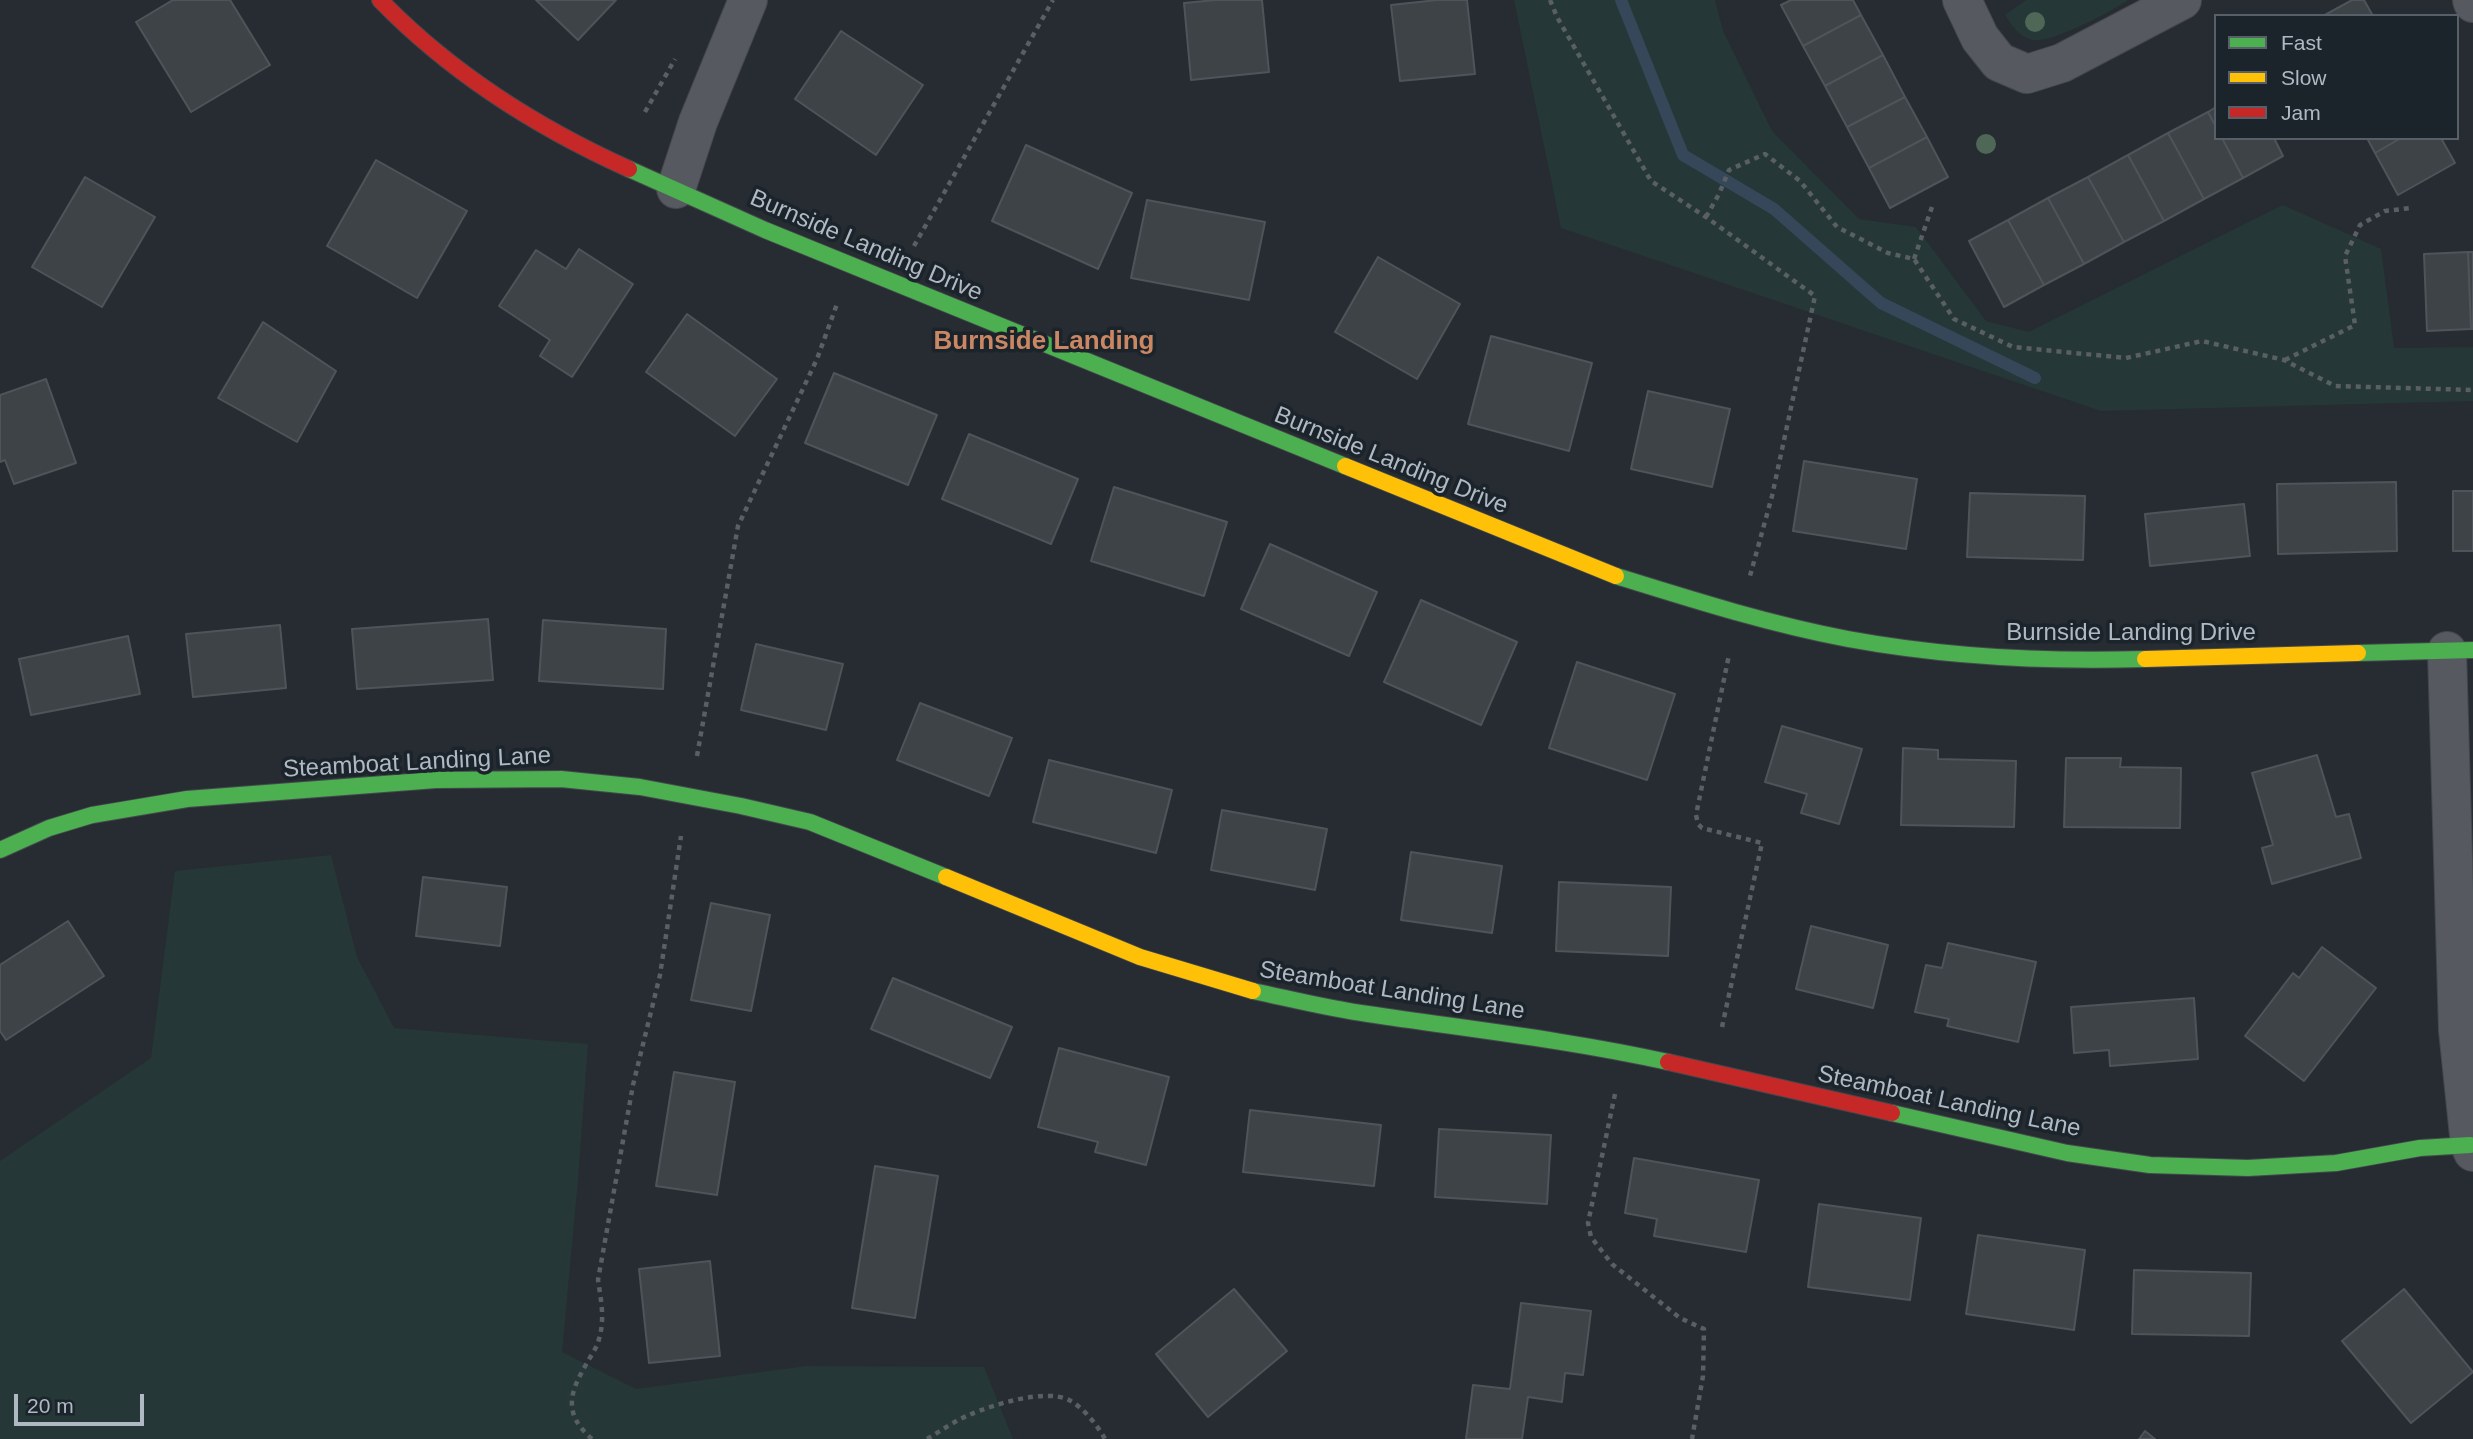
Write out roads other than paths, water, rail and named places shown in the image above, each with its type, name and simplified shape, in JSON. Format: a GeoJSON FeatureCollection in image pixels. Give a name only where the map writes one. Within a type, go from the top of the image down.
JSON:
{"type":"FeatureCollection","features":[{"type":"Feature","properties":{"kind":"street","name":"Burnside Landing Drive"},"geometry":{"type":"LineString","coordinates":[[380,0],[411,32],[472,78],[544,127],[582,148],[765,230],[1597,569],[1738,614],[1848,639],[1926,650],[2066,661],[2460,651]]}},
{"type":"Feature","properties":{"kind":"street"},"geometry":{"type":"LineString","coordinates":[[676,189],[698,122],[748,0]]}},
{"type":"Feature","properties":{"kind":"street"},"geometry":{"type":"LineString","coordinates":[[1962,0],[1980,38],[1999,62],[2027,74],[2062,63],[2182,0]]}},
{"type":"Feature","properties":{"kind":"street"},"geometry":{"type":"LineString","coordinates":[[2460,651],[2458,1030],[2471,1149]]}},
{"type":"Feature","properties":{"kind":"street","name":"Steamboat Landing Lane"},"geometry":{"type":"LineString","coordinates":[[0,850],[49,828],[92,815],[187,799],[436,780],[561,779],[640,788],[741,806],[810,822],[1140,957],[1252,991],[1365,1014],[1626,1053],[2067,1153],[2150,1165],[2248,1168],[2336,1163],[2420,1148],[2471,1149]]}},
{"type":"Feature","properties":{"kind":"waterway"},"geometry":{"type":"LineString","coordinates":[[1621,0],[1683,155],[1774,209],[1881,303],[2035,378]]}},
{"type":"Feature","properties":{"kind":"district","name":"Burnside Landing"},"geometry":{"type":"Point","coordinates":[1044,342]}}]}
